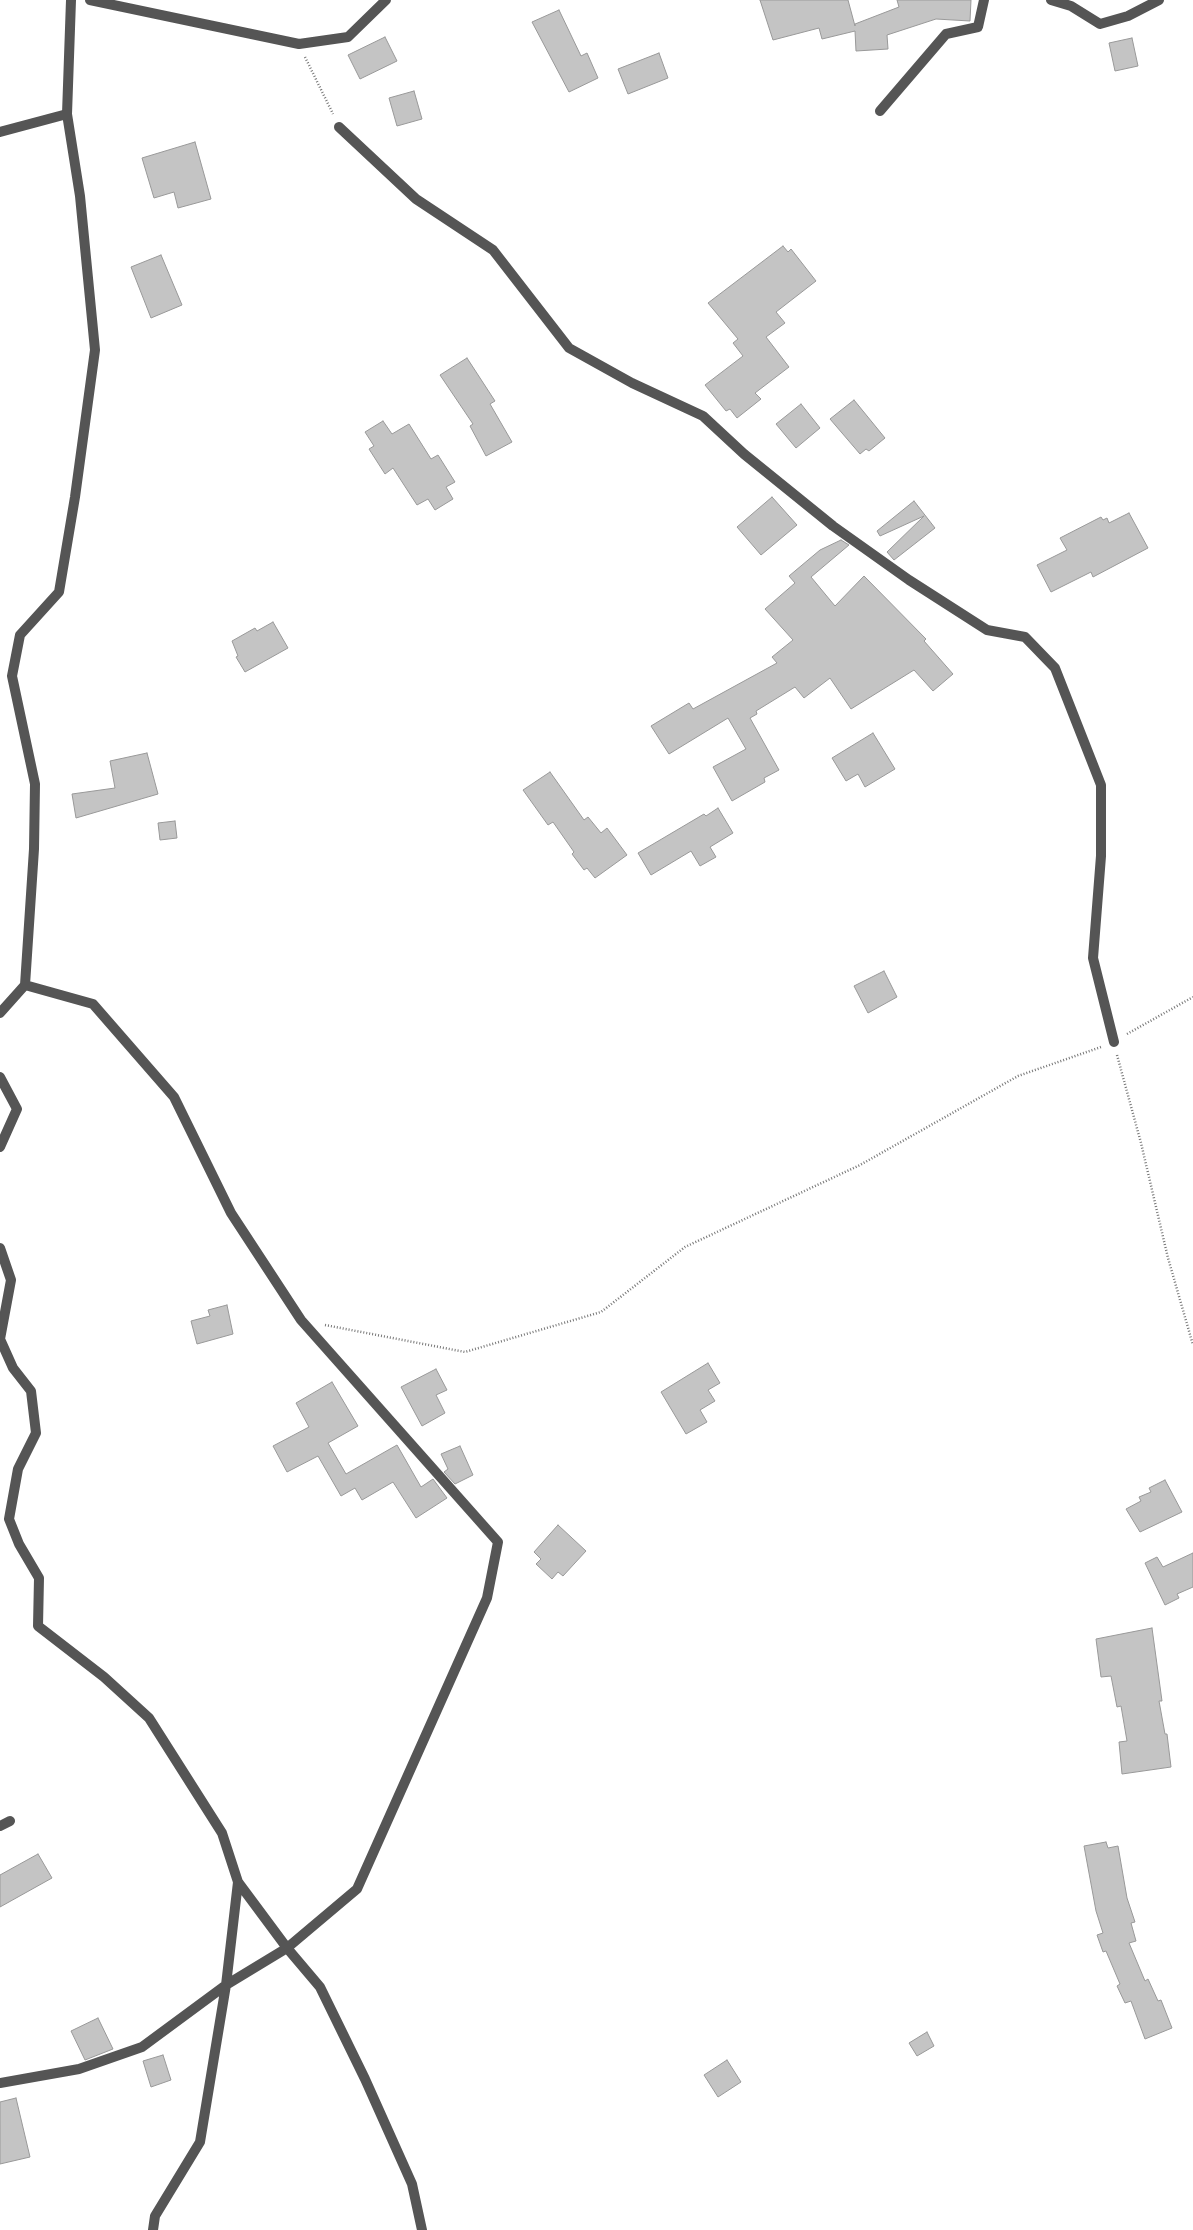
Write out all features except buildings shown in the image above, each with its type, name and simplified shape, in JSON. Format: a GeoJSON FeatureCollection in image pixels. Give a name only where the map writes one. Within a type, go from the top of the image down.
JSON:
{"type":"FeatureCollection","features":[{"type":"Feature","properties":{"kind":"street"},"geometry":{"type":"LineString","coordinates":[[0,1013],[25,985],[34,849],[35,784],[12,676],[20,635],[59,592],[75,497],[95,350],[80,196],[67,114],[71,0]]}},
{"type":"Feature","properties":{"kind":"street"},"geometry":{"type":"LineString","coordinates":[[90,0],[299,44],[348,37],[386,0]]}},
{"type":"Feature","properties":{"kind":"street"},"geometry":{"type":"LineString","coordinates":[[880,111],[946,34],[978,27],[984,0]]}},
{"type":"Feature","properties":{"kind":"street"},"geometry":{"type":"LineString","coordinates":[[1050,0],[1071,6],[1100,24],[1128,16],[1159,0]]}},
{"type":"Feature","properties":{"kind":"street"},"geometry":{"type":"LineString","coordinates":[[0,132],[67,114]]}},
{"type":"Feature","properties":{"kind":"street"},"geometry":{"type":"LineString","coordinates":[[339,127],[416,199],[493,250],[569,348],[632,383],[704,416],[744,454],[833,526],[909,580],[987,630],[1025,637],[1055,668],[1101,785],[1101,856],[1093,958],[1114,1042]]}},
{"type":"Feature","properties":{"kind":"street"},"geometry":{"type":"LineString","coordinates":[[0,2083],[79,2069],[142,2047],[226,1985],[287,1948],[357,1889],[487,1598],[498,1542],[301,1320],[231,1213],[174,1097],[93,1004],[25,985]]}},
{"type":"Feature","properties":{"kind":"street"},"geometry":{"type":"LineString","coordinates":[[0,1076],[18,1109],[0,1147]]}},
{"type":"Feature","properties":{"kind":"street"},"geometry":{"type":"LineString","coordinates":[[0,1248],[10,1280],[0,1338],[13,1368],[31,1391],[36,1433],[18,1469],[9,1519],[19,1544],[39,1578],[38,1626],[104,1677],[149,1718],[222,1833],[238,1882],[287,1948],[320,1987],[365,2079],[412,2184],[422,2230]]}},
{"type":"Feature","properties":{"kind":"street"},"geometry":{"type":"LineString","coordinates":[[0,1826],[10,1821]]}},
{"type":"Feature","properties":{"kind":"street"},"geometry":{"type":"LineString","coordinates":[[153,2230],[155,2216],[200,2142],[226,1985],[238,1882]]}},
{"type":"Feature","properties":{"kind":"path"},"geometry":{"type":"LineString","coordinates":[[299,44],[339,127]]}},
{"type":"Feature","properties":{"kind":"path"},"geometry":{"type":"LineString","coordinates":[[301,1320],[465,1352],[601,1312],[685,1247],[860,1165],[1018,1076],[1114,1042],[1193,997]]}},
{"type":"Feature","properties":{"kind":"path"},"geometry":{"type":"LineString","coordinates":[[1114,1042],[1141,1143],[1168,1258],[1193,1345]]}}]}
